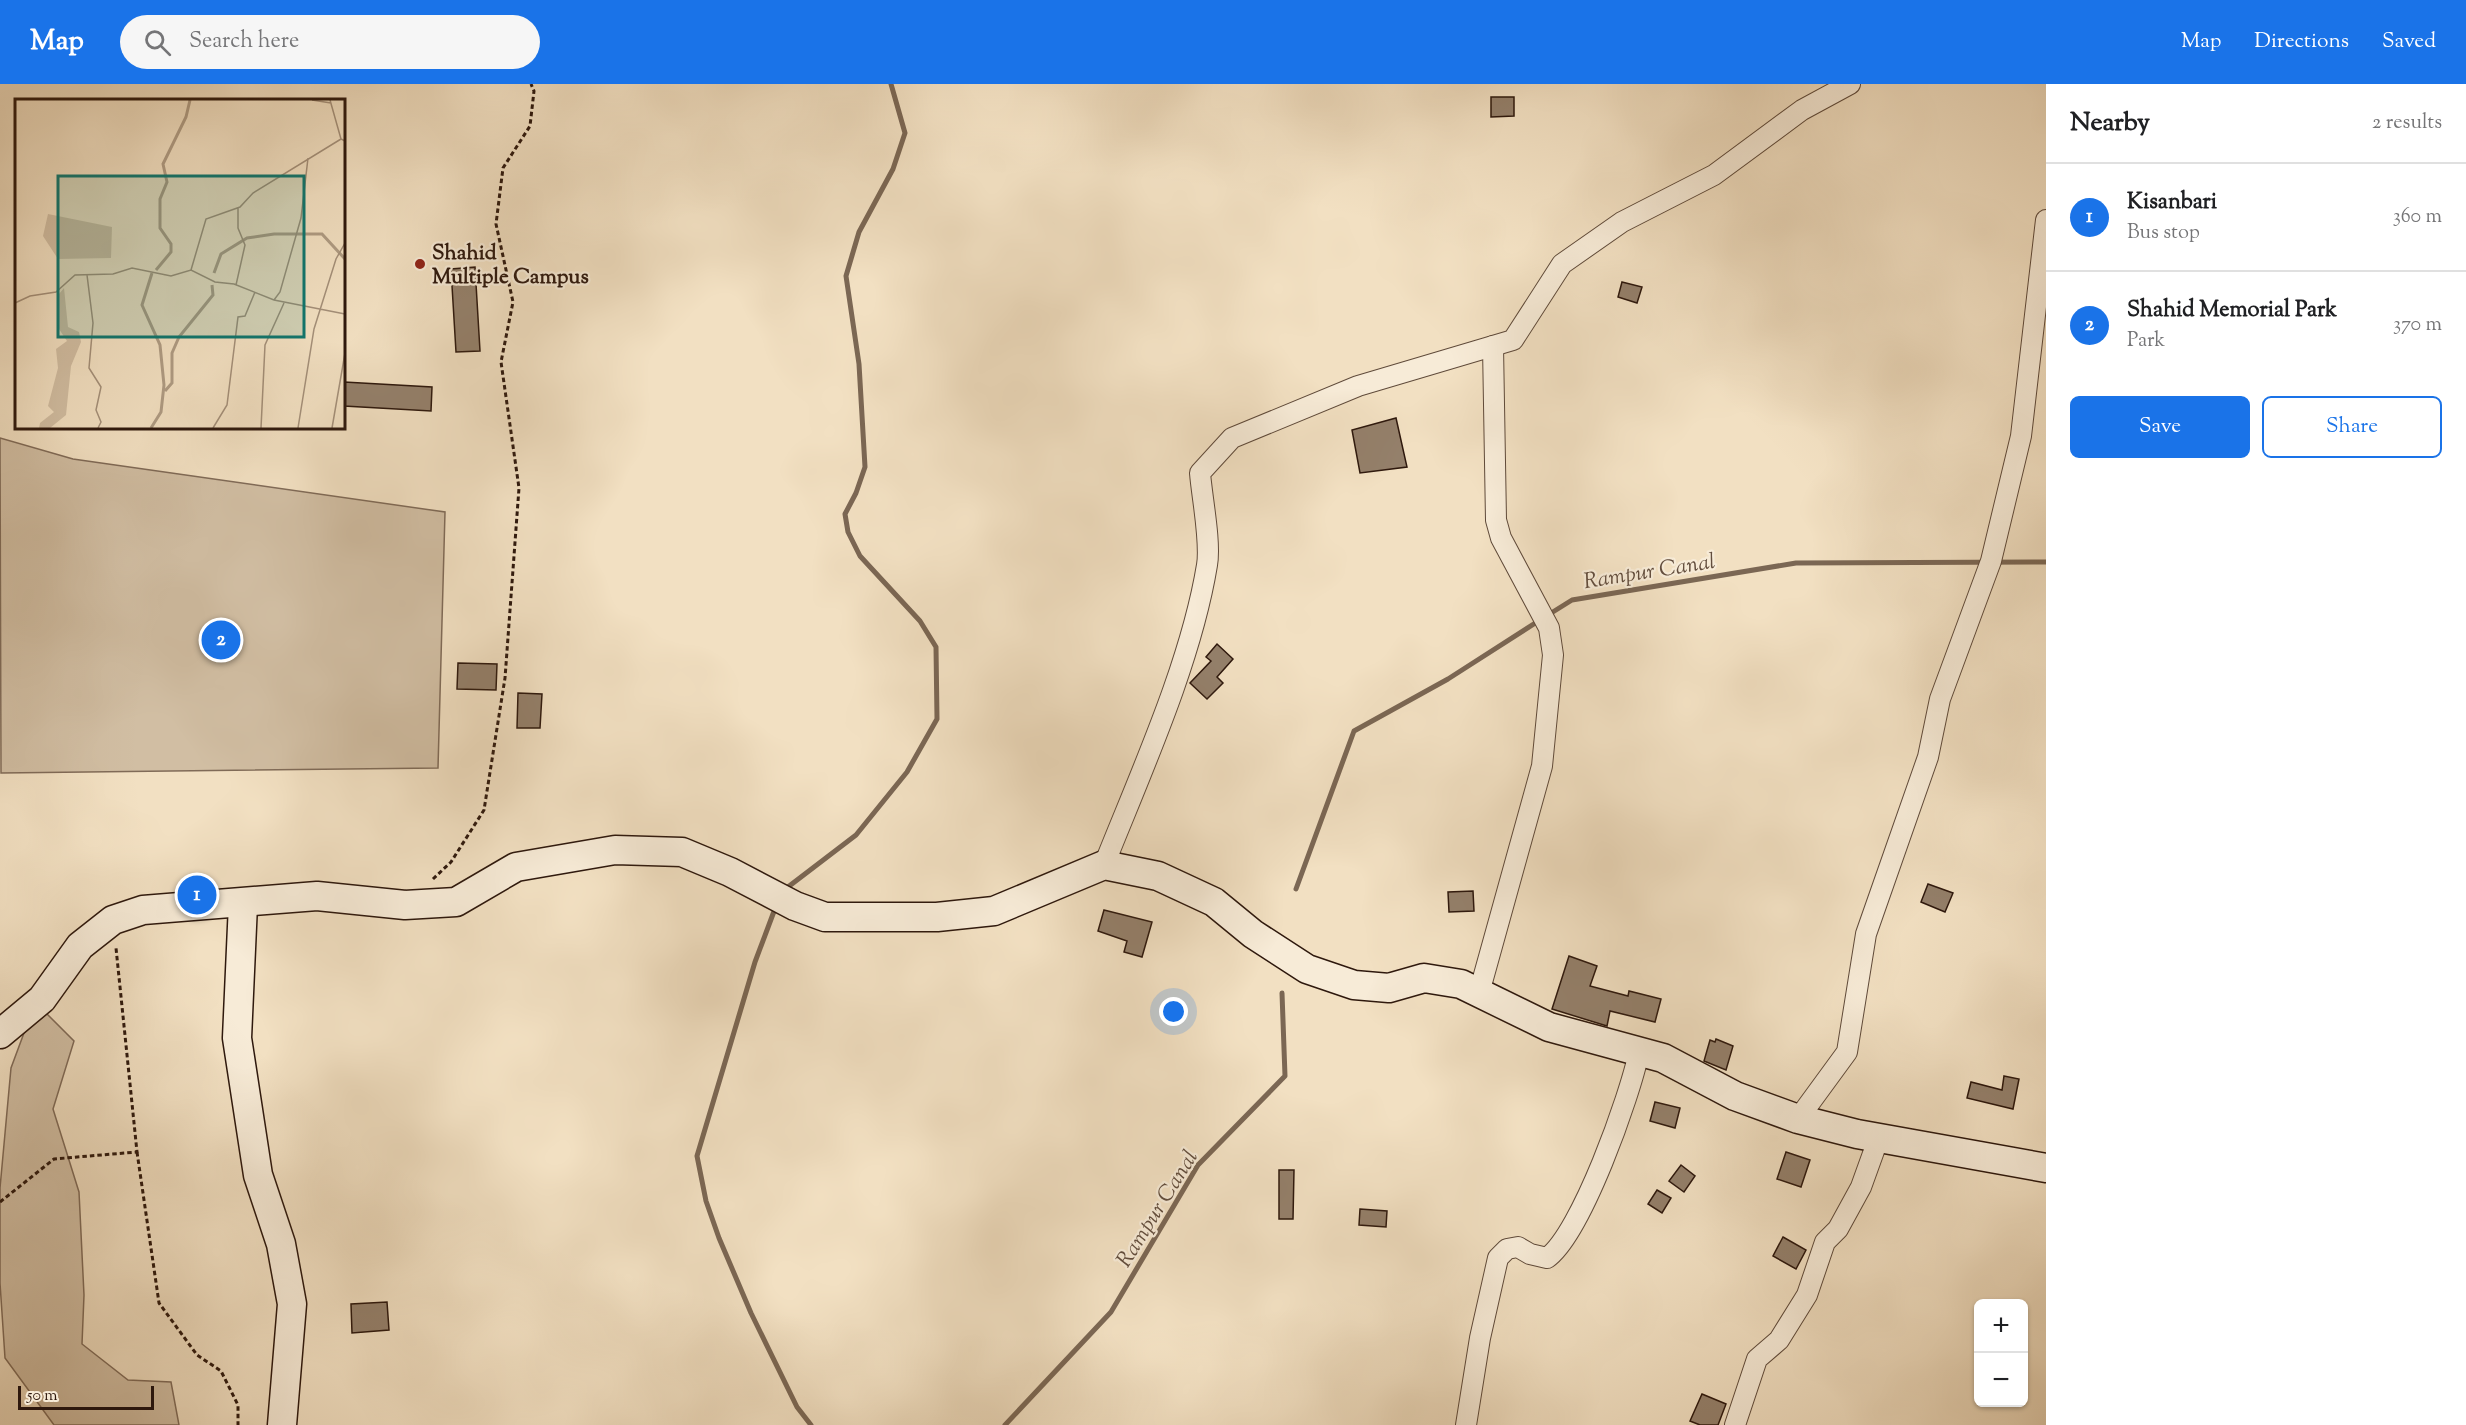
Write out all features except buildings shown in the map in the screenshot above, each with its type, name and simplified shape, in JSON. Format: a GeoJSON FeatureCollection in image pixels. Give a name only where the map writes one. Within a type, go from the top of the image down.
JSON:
{"type":"FeatureCollection","features":[{"type":"Feature","properties":{"kind":"main road"},"geometry":{"type":"LineString","coordinates":[[0,1034],[42,999],[80,946],[113,920],[143,910],[243,904],[317,896],[405,905],[456,902],[516,867],[615,850],[682,852],[737,876],[795,906],[825,917],[866,919],[937,917],[994,911],[1104,865],[1158,876],[1214,902],[1253,934],[1307,969],[1354,985],[1389,988],[1424,978],[1461,984],[1549,1028],[1663,1058],[1735,1096],[1798,1119],[1879,1137],[2046,1168]]}},
{"type":"Feature","properties":{"kind":"main road"},"geometry":{"type":"LineString","coordinates":[[243,904],[237,1038],[258,1175],[281,1244],[292,1304],[282,1425]]}},
{"type":"Feature","properties":{"kind":"street"},"geometry":{"type":"LineString","coordinates":[[1104,865],[1167,704],[1194,621],[1208,563],[1200,473],[1232,438],[1358,386],[1513,340],[1562,264],[1622,222],[1714,175],[1802,110],[1850,84]]}},
{"type":"Feature","properties":{"kind":"street"},"geometry":{"type":"LineString","coordinates":[[1798,1119],[1847,1052],[1866,934],[1928,757],[1940,699],[1990,561],[2020,436],[2046,220]]}},
{"type":"Feature","properties":{"kind":"street"},"geometry":{"type":"LineString","coordinates":[[1479,993],[1542,766],[1553,655],[1549,628],[1501,538],[1496,520],[1493,346]]}},
{"type":"Feature","properties":{"kind":"street"},"geometry":{"type":"LineString","coordinates":[[1466,1425],[1480,1338],[1498,1258],[1507,1249],[1518,1247],[1530,1254],[1547,1258],[1558,1251],[1570,1231],[1621,1114],[1640,1052]]}},
{"type":"Feature","properties":{"kind":"street"},"geometry":{"type":"LineString","coordinates":[[1735,1425],[1757,1359],[1779,1341],[1807,1296],[1825,1242],[1838,1229],[1862,1187],[1879,1137]]}},
{"type":"Feature","properties":{"kind":"path"},"geometry":{"type":"LineString","coordinates":[[405,905],[451,862],[484,810],[503,689],[519,488],[501,362],[513,302],[496,224],[503,168],[530,126],[534,92],[531,84]]}},
{"type":"Feature","properties":{"kind":"path"},"geometry":{"type":"LineString","coordinates":[[113,920],[137,1152],[159,1303],[197,1355],[221,1371],[238,1405],[238,1425]]}},
{"type":"Feature","properties":{"kind":"path"},"geometry":{"type":"LineString","coordinates":[[0,1202],[54,1159],[137,1152]]}},
{"type":"Feature","properties":{"kind":"shaded area"},"geometry":{"type":"Polygon","coordinates":[[[0,438],[73,459],[445,512],[438,768],[1,773],[0,438]]]}},
{"type":"Feature","properties":{"kind":"shaded area"},"geometry":{"type":"Polygon","coordinates":[[[46,1013],[74,1041],[53,1109],[79,1192],[84,1295],[82,1344],[128,1380],[171,1382],[179,1425],[54,1425],[5,1358],[0,1283],[0,1188],[11,1068],[24,1033],[46,1013]]]}},
{"type":"Feature","properties":{"kind":"waterway"},"geometry":{"type":"LineString","coordinates":[[784,890],[856,835],[907,772],[937,719],[936,647],[920,621],[860,556],[848,532],[845,514],[856,493],[865,467],[859,364],[846,276],[859,232],[893,169],[905,133],[891,84]]}},
{"type":"Feature","properties":{"kind":"waterway","name":"Rampur Canal"},"geometry":{"type":"LineString","coordinates":[[1548,615],[1572,600],[1796,563],[2046,562]]}},
{"type":"Feature","properties":{"kind":"waterway","name":"Rampur Canal"},"geometry":{"type":"LineString","coordinates":[[1296,889],[1354,731],[1448,679],[1540,620]]}},
{"type":"Feature","properties":{"kind":"waterway"},"geometry":{"type":"LineString","coordinates":[[776,906],[755,962],[697,1156],[706,1201],[719,1238],[751,1313],[797,1407],[811,1425]]}},
{"type":"Feature","properties":{"kind":"waterway","name":"Rampur Canal"},"geometry":{"type":"LineString","coordinates":[[1005,1425],[1111,1312],[1198,1165],[1285,1076],[1282,993]]}},
{"type":"Feature","properties":{"kind":"place","name":"Shahid Multiple Campus"},"geometry":{"type":"Point","coordinates":[420,264]}},
{"type":"Feature","properties":{"kind":"place","name":"Shahid Memorial Park"},"geometry":{"type":"Point","coordinates":[221,640]}},
{"type":"Feature","properties":{"kind":"place","name":"Kisanbari"},"geometry":{"type":"Point","coordinates":[197,895]}}]}
